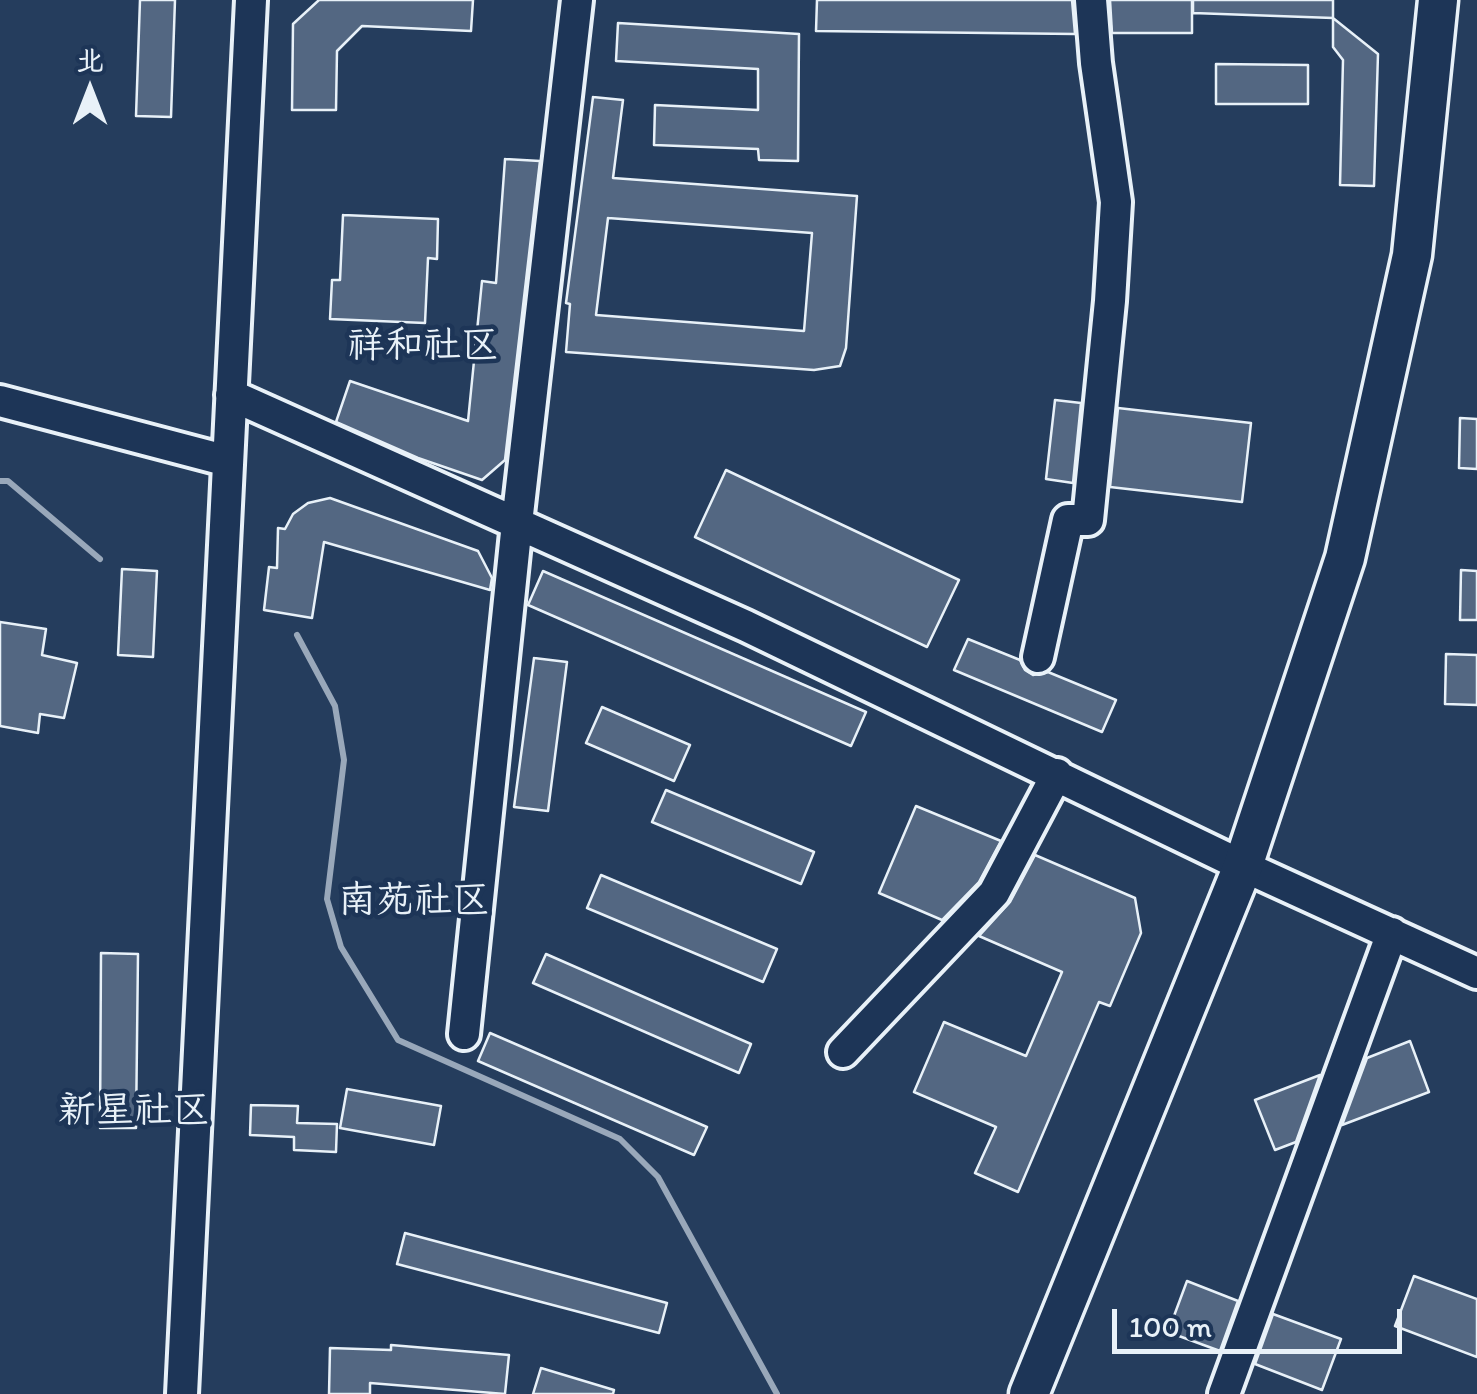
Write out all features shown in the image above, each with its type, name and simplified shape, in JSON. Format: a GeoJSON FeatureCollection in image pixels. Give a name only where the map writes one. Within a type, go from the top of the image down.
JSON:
{"type":"FeatureCollection","features":[{"type":"Feature","properties":{"kind":"main road"},"geometry":{"type":"LineString","coordinates":[[1029,1394],[1243,866],[1345,558],[1412,256],[1438,0]]}},
{"type":"Feature","properties":{"kind":"street"},"geometry":{"type":"LineString","coordinates":[[182,1394],[250,0]]}},
{"type":"Feature","properties":{"kind":"street"},"geometry":{"type":"LineString","coordinates":[[464,1034],[577,0]]}},
{"type":"Feature","properties":{"kind":"street"},"geometry":{"type":"LineString","coordinates":[[1038,657],[1068,520],[1088,520],[1110,302],[1116,202],[1091,0]]}},
{"type":"Feature","properties":{"kind":"street"},"geometry":{"type":"LineString","coordinates":[[231,395],[746,626],[1243,866],[1477,973]]}},
{"type":"Feature","properties":{"kind":"street"},"geometry":{"type":"LineString","coordinates":[[0,401],[228,460]]}},
{"type":"Feature","properties":{"kind":"street"},"geometry":{"type":"LineString","coordinates":[[843,1052],[994,893],[1057,774]]}},
{"type":"Feature","properties":{"kind":"street"},"geometry":{"type":"LineString","coordinates":[[1224,1394],[1392,933]]}},
{"type":"Feature","properties":{"kind":"building"},"geometry":{"type":"Polygon","coordinates":[[[140,0],[175,0],[171,117],[136,116],[140,0]]]}},
{"type":"Feature","properties":{"kind":"building"},"geometry":{"type":"Polygon","coordinates":[[[319,0],[473,0],[471,31],[362,26],[337,51],[336,110],[292,110],[293,24],[319,0]]]}},
{"type":"Feature","properties":{"kind":"building"},"geometry":{"type":"Polygon","coordinates":[[[817,0],[1072,0],[1075,34],[816,31],[817,0]]]}},
{"type":"Feature","properties":{"kind":"building"},"geometry":{"type":"Polygon","coordinates":[[[1110,0],[1192,0],[1192,33],[1112,33],[1110,0]]]}},
{"type":"Feature","properties":{"kind":"building"},"geometry":{"type":"Polygon","coordinates":[[[1193,0],[1333,0],[1333,18],[1193,13],[1193,0]]]}},
{"type":"Feature","properties":{"kind":"building"},"geometry":{"type":"Polygon","coordinates":[[[1333,18],[1378,54],[1374,186],[1340,185],[1343,60],[1333,47],[1333,18]]]}},
{"type":"Feature","properties":{"kind":"building"},"geometry":{"type":"Polygon","coordinates":[[[618,23],[799,34],[798,161],[759,160],[758,149],[654,145],[655,105],[758,110],[758,69],[616,61],[618,23]]]}},
{"type":"Feature","properties":{"kind":"building"},"geometry":{"type":"Polygon","coordinates":[[[1216,64],[1308,65],[1308,104],[1216,104],[1216,64]]]}},
{"type":"Feature","properties":{"kind":"building"},"geometry":{"type":"Polygon","coordinates":[[[593,97],[623,100],[613,178],[857,196],[846,348],[840,366],[814,370],[566,352],[570,304],[566,303],[593,97]],[[608,218],[596,315],[804,331],[812,233],[608,218]]]}},
{"type":"Feature","properties":{"kind":"building"},"geometry":{"type":"Polygon","coordinates":[[[505,159],[540,161],[505,460],[482,480],[418,458],[336,422],[350,381],[468,421],[482,281],[496,283],[505,159]]]}},
{"type":"Feature","properties":{"kind":"building"},"geometry":{"type":"Polygon","coordinates":[[[343,215],[438,219],[437,259],[428,258],[425,323],[330,319],[332,280],[340,280],[343,215]]]}},
{"type":"Feature","properties":{"kind":"building"},"geometry":{"type":"Polygon","coordinates":[[[1055,400],[1081,403],[1073,483],[1046,479],[1055,400]]]}},
{"type":"Feature","properties":{"kind":"building"},"geometry":{"type":"Polygon","coordinates":[[[1118,408],[1251,423],[1242,502],[1110,487],[1118,408]]]}},
{"type":"Feature","properties":{"kind":"building"},"geometry":{"type":"Polygon","coordinates":[[[1460,418],[1477,419],[1477,469],[1459,468],[1460,418]]]}},
{"type":"Feature","properties":{"kind":"building"},"geometry":{"type":"Polygon","coordinates":[[[726,470],[959,580],[927,647],[695,537],[726,470]]]}},
{"type":"Feature","properties":{"kind":"building"},"geometry":{"type":"Polygon","coordinates":[[[330,498],[478,551],[492,578],[490,590],[324,542],[312,618],[264,610],[269,567],[277,568],[278,528],[285,529],[293,514],[308,503],[330,498]]]}},
{"type":"Feature","properties":{"kind":"building"},"geometry":{"type":"Polygon","coordinates":[[[122,569],[157,571],[153,657],[118,655],[122,569]]]}},
{"type":"Feature","properties":{"kind":"building"},"geometry":{"type":"Polygon","coordinates":[[[1461,570],[1477,571],[1477,620],[1460,620],[1461,570]]]}},
{"type":"Feature","properties":{"kind":"building"},"geometry":{"type":"Polygon","coordinates":[[[543,571],[866,712],[851,746],[528,605],[543,571]]]}},
{"type":"Feature","properties":{"kind":"building"},"geometry":{"type":"Polygon","coordinates":[[[0,622],[46,629],[42,655],[77,663],[64,718],[40,714],[38,733],[0,726],[0,622]]]}},
{"type":"Feature","properties":{"kind":"building"},"geometry":{"type":"Polygon","coordinates":[[[968,639],[1020,660],[1033,675],[1048,672],[1116,700],[1102,732],[954,670],[968,639]]]}},
{"type":"Feature","properties":{"kind":"building"},"geometry":{"type":"Polygon","coordinates":[[[1446,654],[1477,655],[1477,705],[1445,704],[1446,654]]]}},
{"type":"Feature","properties":{"kind":"building"},"geometry":{"type":"Polygon","coordinates":[[[534,658],[567,662],[548,811],[514,807],[534,658]]]}},
{"type":"Feature","properties":{"kind":"building"},"geometry":{"type":"Polygon","coordinates":[[[602,707],[690,745],[674,781],[586,743],[602,707]]]}},
{"type":"Feature","properties":{"kind":"building"},"geometry":{"type":"Polygon","coordinates":[[[666,790],[814,852],[801,884],[652,822],[666,790]]]}},
{"type":"Feature","properties":{"kind":"building"},"geometry":{"type":"Polygon","coordinates":[[[916,806],[1001,841],[979,882],[942,920],[879,893],[916,806]]]}},
{"type":"Feature","properties":{"kind":"building"},"geometry":{"type":"Polygon","coordinates":[[[1035,855],[1135,898],[1141,933],[1110,1006],[1099,1002],[1018,1192],[975,1173],[996,1127],[914,1092],[944,1022],[1026,1056],[1062,972],[979,936],[1010,902],[1035,855]]]}},
{"type":"Feature","properties":{"kind":"building"},"geometry":{"type":"Polygon","coordinates":[[[601,875],[777,949],[763,982],[587,908],[601,875]]]}},
{"type":"Feature","properties":{"kind":"building"},"geometry":{"type":"Polygon","coordinates":[[[101,953],[138,954],[136,1128],[100,1128],[101,953]]]}},
{"type":"Feature","properties":{"kind":"building"},"geometry":{"type":"Polygon","coordinates":[[[546,954],[751,1044],[739,1073],[533,983],[546,954]]]}},
{"type":"Feature","properties":{"kind":"building"},"geometry":{"type":"Polygon","coordinates":[[[490,1033],[707,1127],[694,1155],[478,1061],[490,1033]]]}},
{"type":"Feature","properties":{"kind":"building"},"geometry":{"type":"Polygon","coordinates":[[[1410,1041],[1429,1092],[1342,1125],[1367,1058],[1410,1041]]]}},
{"type":"Feature","properties":{"kind":"building"},"geometry":{"type":"Polygon","coordinates":[[[1320,1075],[1296,1142],[1275,1150],[1255,1100],[1320,1075]]]}},
{"type":"Feature","properties":{"kind":"building"},"geometry":{"type":"Polygon","coordinates":[[[347,1089],[441,1106],[434,1145],[340,1128],[347,1089]]]}},
{"type":"Feature","properties":{"kind":"building"},"geometry":{"type":"Polygon","coordinates":[[[251,1105],[298,1106],[297,1123],[337,1124],[336,1152],[294,1150],[294,1137],[250,1135],[251,1105]]]}},
{"type":"Feature","properties":{"kind":"building"},"geometry":{"type":"Polygon","coordinates":[[[405,1233],[667,1303],[659,1333],[397,1264],[405,1233]]]}},
{"type":"Feature","properties":{"kind":"building"},"geometry":{"type":"Polygon","coordinates":[[[1414,1276],[1477,1299],[1477,1357],[1395,1326],[1414,1276]]]}},
{"type":"Feature","properties":{"kind":"building"},"geometry":{"type":"Polygon","coordinates":[[[1187,1281],[1238,1301],[1220,1351],[1168,1332],[1187,1281]]]}},
{"type":"Feature","properties":{"kind":"building"},"geometry":{"type":"Polygon","coordinates":[[[1273,1314],[1341,1339],[1322,1390],[1255,1364],[1273,1314]]]}},
{"type":"Feature","properties":{"kind":"building"},"geometry":{"type":"Polygon","coordinates":[[[391,1345],[509,1355],[505,1394],[370,1383],[370,1394],[329,1394],[330,1348],[391,1350],[391,1345]]]}},
{"type":"Feature","properties":{"kind":"building"},"geometry":{"type":"Polygon","coordinates":[[[541,1368],[614,1390],[613,1394],[533,1394],[541,1368]]]}},
{"type":"Feature","properties":{"kind":"waterway"},"geometry":{"type":"LineString","coordinates":[[0,481],[8,481],[100,559]]}},
{"type":"Feature","properties":{"kind":"waterway"},"geometry":{"type":"LineString","coordinates":[[297,635],[335,706],[344,760],[327,899],[341,947],[398,1040],[620,1139],[658,1177],[777,1394]]}},
{"type":"Feature","properties":{"kind":"district","name":"祥和社区"},"geometry":{"type":"Point","coordinates":[423,347]}},
{"type":"Feature","properties":{"kind":"district","name":"南苑社区"},"geometry":{"type":"Point","coordinates":[414,902]}},
{"type":"Feature","properties":{"kind":"district","name":"新星社区"},"geometry":{"type":"Point","coordinates":[134,1112]}}]}
